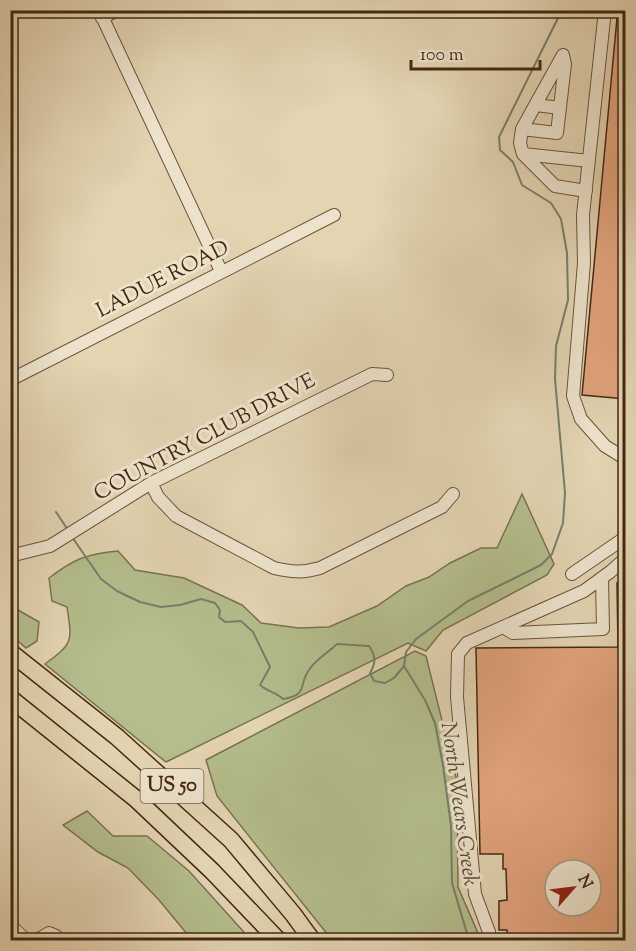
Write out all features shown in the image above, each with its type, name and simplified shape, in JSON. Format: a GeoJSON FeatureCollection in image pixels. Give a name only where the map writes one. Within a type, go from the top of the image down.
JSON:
{"type":"FeatureCollection","features":[{"type":"Feature","properties":{"kind":"highway","name":"US 50"},"geometry":{"type":"LineString","coordinates":[[10,652],[117,737],[231,840],[312,940]]}},
{"type":"Feature","properties":{"kind":"highway","name":"US 50"},"geometry":{"type":"LineString","coordinates":[[10,699],[136,799],[212,871],[278,940]]}},
{"type":"Feature","properties":{"kind":"street"},"geometry":{"type":"LineString","coordinates":[[117,10],[101,14],[220,271]]}},
{"type":"Feature","properties":{"kind":"street"},"geometry":{"type":"LineString","coordinates":[[605,10],[583,214],[584,263],[573,396],[581,418],[605,446],[626,459]]}},
{"type":"Feature","properties":{"kind":"street"},"geometry":{"type":"LineString","coordinates":[[522,129],[557,133],[565,64],[563,55],[522,129],[520,143],[523,154],[555,186],[586,191]]}},
{"type":"Feature","properties":{"kind":"street"},"geometry":{"type":"LineString","coordinates":[[549,81],[563,83]]}},
{"type":"Feature","properties":{"kind":"street"},"geometry":{"type":"LineString","coordinates":[[536,105],[560,108]]}},
{"type":"Feature","properties":{"kind":"street"},"geometry":{"type":"LineString","coordinates":[[523,154],[589,161]]}},
{"type":"Feature","properties":{"kind":"street","name":"LADUE ROAD"},"geometry":{"type":"LineString","coordinates":[[10,380],[220,271],[334,215]]}},
{"type":"Feature","properties":{"kind":"street","name":"COUNTRY CLUB DRIVE"},"geometry":{"type":"LineString","coordinates":[[10,556],[41,549],[63,539],[113,505],[151,483],[372,374],[387,375]]}},
{"type":"Feature","properties":{"kind":"street"},"geometry":{"type":"LineString","coordinates":[[151,483],[158,497],[176,516],[274,568],[289,572],[305,572],[320,568],[442,507],[453,494]]}},
{"type":"Feature","properties":{"kind":"street"},"geometry":{"type":"LineString","coordinates":[[572,574],[626,537]]}},
{"type":"Feature","properties":{"kind":"street"},"geometry":{"type":"LineString","coordinates":[[489,940],[489,932],[475,894],[457,697],[458,654],[467,643],[584,591],[620,569],[626,558]]}},
{"type":"Feature","properties":{"kind":"street"},"geometry":{"type":"LineString","coordinates":[[503,627],[513,633],[603,629],[602,578]]}},
{"type":"Feature","properties":{"kind":"street"},"geometry":{"type":"LineString","coordinates":[[10,925],[26,940]]}},
{"type":"Feature","properties":{"kind":"street"},"geometry":{"type":"LineString","coordinates":[[37,940],[49,933],[59,940]]}},
{"type":"Feature","properties":{"kind":"green space"},"geometry":{"type":"Polygon","coordinates":[[[522,494],[554,564],[547,575],[443,630],[426,651],[408,643],[166,762],[45,664],[66,646],[70,634],[67,607],[52,601],[49,578],[81,558],[118,551],[135,570],[184,578],[242,605],[261,623],[299,628],[329,627],[377,606],[406,586],[429,577],[450,563],[481,548],[497,548],[522,494]]]}},
{"type":"Feature","properties":{"kind":"green space"},"geometry":{"type":"Polygon","coordinates":[[[11,606],[39,622],[37,641],[26,648],[11,635],[11,606]]]}},
{"type":"Feature","properties":{"kind":"green space"},"geometry":{"type":"Polygon","coordinates":[[[415,651],[426,656],[457,781],[458,887],[481,940],[332,940],[217,796],[206,760],[415,651]]]}},
{"type":"Feature","properties":{"kind":"green space"},"geometry":{"type":"Polygon","coordinates":[[[87,811],[113,836],[147,836],[189,871],[251,940],[192,940],[159,900],[128,868],[98,852],[63,825],[87,811]]]}},
{"type":"Feature","properties":{"kind":"building"},"geometry":{"type":"Polygon","coordinates":[[[617,18],[626,18],[626,399],[582,395],[617,18]]]}},
{"type":"Feature","properties":{"kind":"building"},"geometry":{"type":"Polygon","coordinates":[[[617,583],[626,583],[626,940],[508,940],[507,930],[499,930],[499,901],[507,900],[503,854],[480,854],[476,648],[618,647],[617,583]]]}},
{"type":"Feature","properties":{"kind":"waterway","name":"North Wears Creek"},"geometry":{"type":"LineString","coordinates":[[469,940],[452,883],[451,826],[435,723],[425,700],[404,666],[406,652],[416,639],[468,601],[541,565],[552,554],[563,523],[565,493],[555,379],[556,346],[568,300],[567,253],[561,219],[551,203],[522,185],[513,162],[500,150],[499,137],[562,10]]}},
{"type":"Feature","properties":{"kind":"waterway"},"geometry":{"type":"LineString","coordinates":[[56,512],[68,530]]}},
{"type":"Feature","properties":{"kind":"waterway"},"geometry":{"type":"LineString","coordinates":[[72,537],[101,579],[117,591],[140,602],[161,607],[201,599],[215,603],[220,610],[219,617],[225,622],[241,621],[253,632],[270,667],[260,685],[283,699],[300,692],[312,666],[337,644],[369,646],[374,656],[370,673],[374,681],[385,683],[394,678],[404,666]]}}]}
